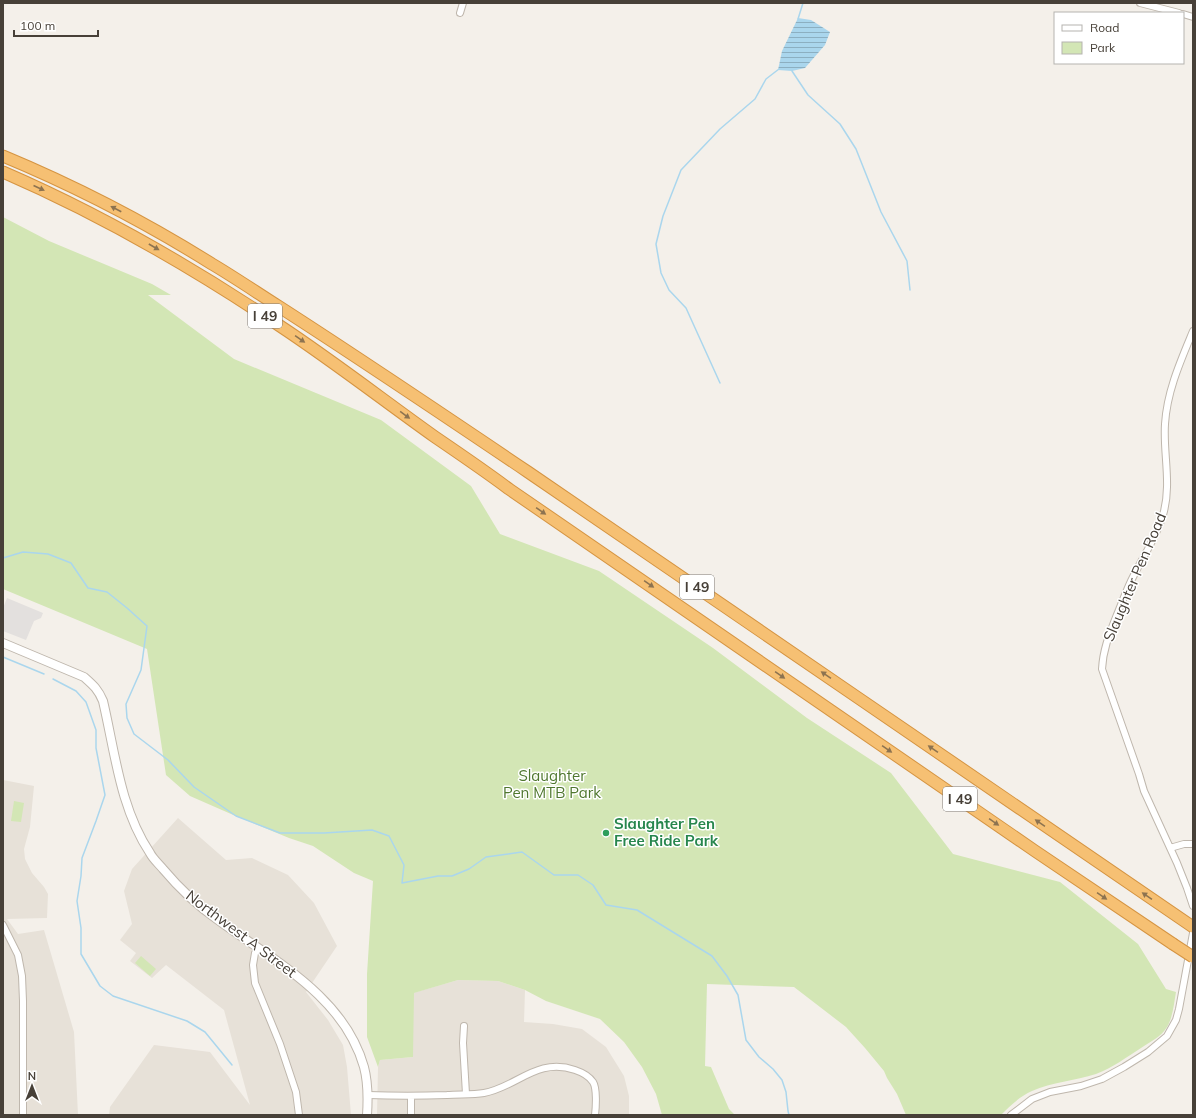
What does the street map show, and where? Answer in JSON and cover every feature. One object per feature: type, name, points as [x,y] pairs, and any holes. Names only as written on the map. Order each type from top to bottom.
[{"type":"highway","name":"I 49","points":[[3,156],[87,194],[141,222],[210,263],[334,342],[448,417],[1193,927]]},
{"type":"highway","name":"I 49","points":[[3,172],[60,198],[132,235],[209,280],[280,325],[516,493],[1035,851],[1193,957]]},
{"type":"street","points":[[460,13],[463,3]]},
{"type":"street","points":[[1140,3],[1175,12]]},
{"type":"street","name":"Slaughter Pen Road","points":[[1193,331],[1176,371],[1168,401],[1165,424],[1168,490],[1164,514],[1154,538],[1127,589],[1102,656],[1102,669],[1144,791],[1170,848],[1193,906]]},
{"type":"street","name":"Northwest A Street","points":[[3,643],[84,678],[99,691],[103,701],[128,809],[136,831],[150,854],[171,879],[194,902],[288,969],[329,1005],[350,1032],[364,1067],[368,1095],[367,1115]]},
{"type":"street","points":[[1170,848],[1184,844],[1193,844]]},
{"type":"street","points":[[3,925],[18,955],[22,976],[23,1115]]},
{"type":"street","points":[[1010,1115],[1032,1099],[1050,1092],[1081,1086],[1102,1079],[1148,1052],[1168,1036],[1176,1020],[1179,1009],[1193,933]]},
{"type":"street","points":[[258,948],[253,965],[255,983],[280,1044],[296,1092],[299,1115]]},
{"type":"street","points":[[464,1026],[463,1043],[466,1094]]},
{"type":"street","points":[[368,1095],[411,1096],[483,1093],[498,1089],[531,1072],[547,1067],[567,1067],[582,1072],[593,1082],[596,1101],[595,1115]]},
{"type":"street","points":[[411,1096],[411,1115]]},
{"type":"shaded area","points":[[7,598],[43,613],[41,618],[34,621],[26,640],[3,631],[3,608]]},
{"type":"shaded area","points":[[3,780],[34,786],[30,827],[24,849],[25,859],[32,873],[48,894],[47,918],[7,919],[18,934],[44,930],[74,1032],[78,1115],[3,1115]]},
{"type":"shaded area","points":[[178,818],[226,860],[252,858],[288,875],[314,903],[337,946],[306,992],[328,1020],[343,1045],[347,1067],[351,1115],[109,1115],[110,1107],[154,1045],[210,1052],[250,1105],[224,1010],[166,965],[152,978],[130,961],[136,953],[120,940],[132,924],[124,891],[132,869]]},
{"type":"shaded area","points":[[458,980],[498,981],[525,990],[524,1022],[553,1024],[582,1029],[606,1047],[624,1076],[629,1096],[629,1115],[377,1115],[378,1067],[380,1060],[413,1057],[413,993]]},
{"type":"green space","name":"Slaughter Pen MTB Park","points":[[3,217],[49,241],[152,284],[171,295],[148,295],[234,359],[381,420],[471,486],[500,534],[599,571],[713,648],[807,718],[891,773],[953,854],[1060,882],[1138,944],[1166,989],[1176,992],[1172,1014],[1167,1027],[1162,1034],[1155,1039],[1108,1069],[1096,1074],[1032,1091],[1019,1098],[1001,1115],[906,1115],[897,1094],[884,1071],[865,1048],[846,1027],[794,987],[707,984],[705,1066],[711,1067],[729,1109],[735,1115],[662,1115],[656,1094],[642,1067],[624,1042],[600,1019],[546,1001],[525,990],[498,981],[458,980],[414,993],[413,1057],[380,1060],[378,1067],[367,1037],[367,974],[373,881],[354,873],[313,846],[289,838],[190,796],[166,775],[147,649],[3,589]]},
{"type":"green space","points":[[14,801],[24,803],[21,822],[11,821]]},
{"type":"green space","points":[[141,956],[156,969],[150,976],[135,963]]},
{"type":"water","points":[[798,18],[811,20],[830,32],[825,45],[805,68],[792,71],[778,70],[782,51]]},
{"type":"waterway","points":[[798,19],[803,3]]},
{"type":"waterway","points":[[720,383],[686,308],[669,290],[661,273],[656,244],[663,216],[681,170],[720,129],[755,99],[766,79],[779,69]]},
{"type":"waterway","points":[[792,70],[808,95],[840,124],[856,149],[881,212],[907,261],[910,290]]},
{"type":"waterway","points":[[3,558],[23,552],[48,554],[71,563],[88,588],[107,592],[147,626],[141,670],[126,704],[127,718],[134,734],[168,760],[194,787],[236,816],[280,833],[324,833],[372,830],[389,836],[404,865],[402,883],[438,876],[452,876],[469,869],[486,857],[522,852],[554,875],[578,875],[593,885],[606,905],[637,910],[712,956],[727,976],[738,995],[746,1040],[759,1057],[773,1069],[782,1080],[786,1092],[789,1115]]},
{"type":"waterway","points":[[3,657],[44,674]]},
{"type":"waterway","points":[[53,679],[76,691],[86,702],[96,730],[96,748],[105,795],[82,858],[77,901],[81,928],[81,954],[100,986],[113,996],[187,1021],[205,1032],[232,1065]]},
{"type":"place","name":"Slaughter Pen Free Ride Park","points":[[606,833]]}]
